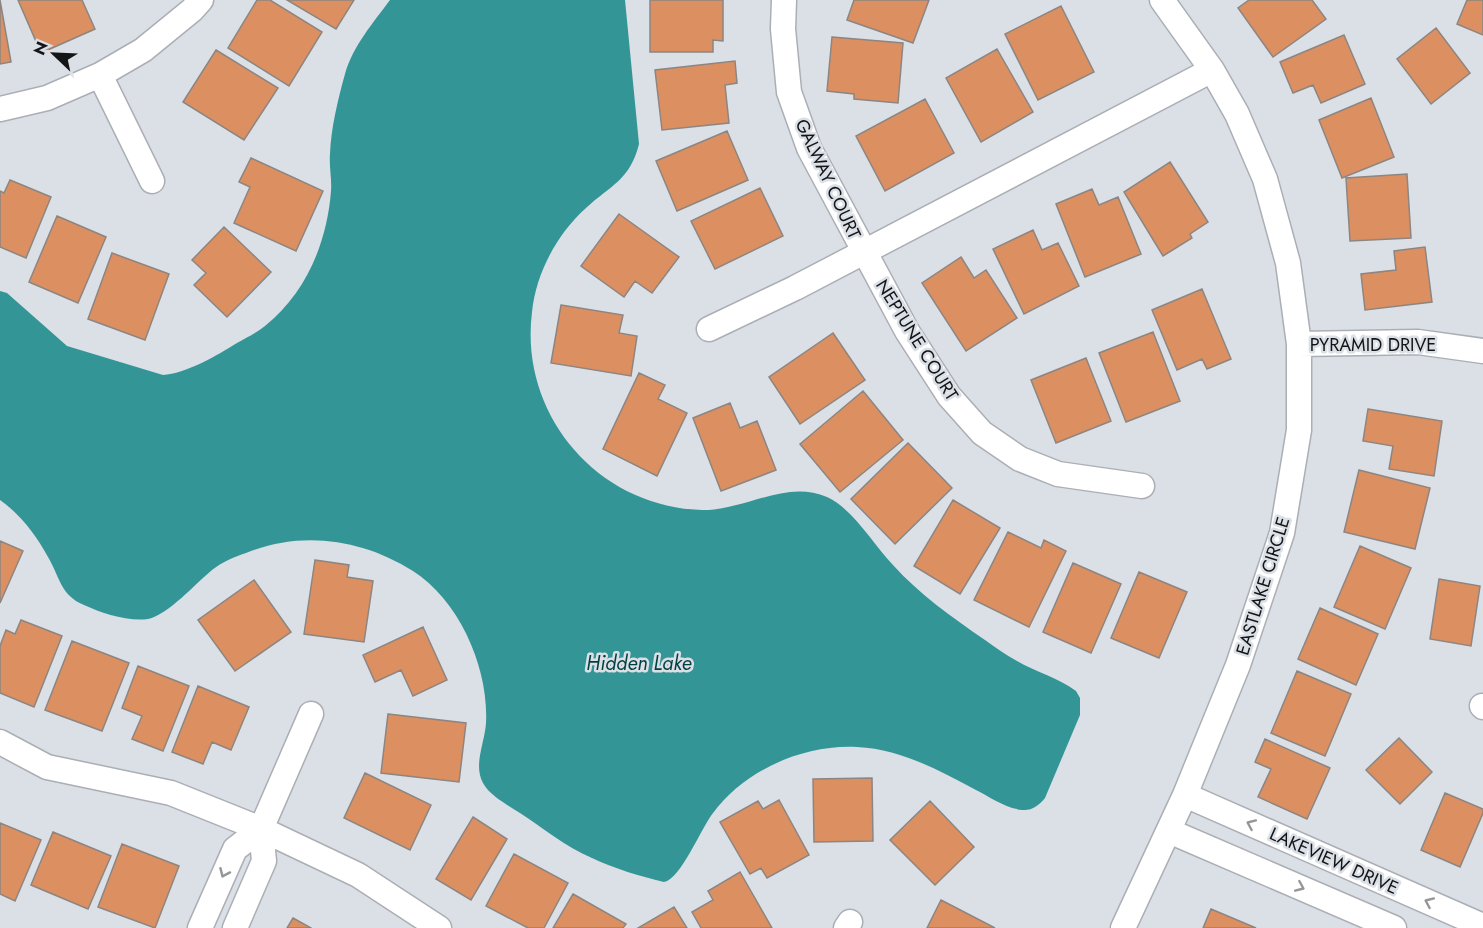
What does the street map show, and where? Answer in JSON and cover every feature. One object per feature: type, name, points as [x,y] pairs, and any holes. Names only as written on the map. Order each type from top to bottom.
[{"type":"street","points":[[0,109],[47,98],[100,75],[143,50],[201,0]]},
{"type":"street","name":"GALWAY COURT","points":[[784,0],[783,29],[789,92],[809,148],[863,251]]},
{"type":"street","name":"EASTLAKE CIRCLE","points":[[1123,928],[1185,795],[1238,665],[1282,533],[1299,430],[1299,344],[1288,263],[1265,179],[1237,114],[1212,70],[1162,0]]},
{"type":"street","points":[[709,329],[795,288],[1212,70]]},
{"type":"street","points":[[100,75],[152,181]]},
{"type":"street","name":"NEPTUNE COURT","points":[[863,251],[907,331],[949,396],[982,433],[1020,459],[1058,474],[1142,486]]},
{"type":"street","name":"PYRAMID DRIVE","points":[[1299,344],[1418,342],[1483,351]]},
{"type":"street","points":[[235,928],[264,861],[261,829],[311,714]]},
{"type":"street","points":[[0,742],[46,767],[171,793],[261,829],[358,875],[439,928]]},
{"type":"street","name":"LAKEVIEW DRIVE","points":[[1185,795],[1483,926]]},
{"type":"street","points":[[200,928],[235,849],[261,829]]},
{"type":"street","name":"LAKEVIEW DRIVE","points":[[1169,831],[1394,928]]},
{"type":"water","name":"Hidden Lake","points":[[390,0],[625,0],[639,144],[625,174],[576,218],[557,242],[543,269],[534,297],[531,350],[538,386],[553,419],[573,448],[599,473],[630,492],[664,505],[702,510],[734,506],[780,493],[811,492],[827,497],[845,510],[903,576],[937,605],[1009,656],[1076,691],[1080,698],[1080,715],[1045,798],[1038,805],[1026,810],[1010,807],[933,768],[889,752],[857,747],[817,750],[777,763],[742,784],[713,813],[684,863],[670,879],[664,882],[619,869],[582,854],[500,800],[486,788],[479,769],[486,723],[486,702],[477,659],[458,618],[445,600],[430,584],[394,560],[374,551],[331,541],[310,540],[267,546],[237,556],[220,565],[173,605],[156,616],[140,620],[98,611],[76,601],[65,591],[33,533],[21,518],[0,500],[0,291],[7,293],[67,346],[163,375],[201,363],[265,326],[292,298],[312,266],[319,248],[329,210],[332,134],[345,74],[358,44]]},
{"type":"building","points":[[0,0],[11,62],[0,64]]},
{"type":"building","points":[[18,0],[82,0],[95,29],[41,53]]},
{"type":"building","points":[[257,0],[270,0],[322,32],[289,86],[228,48]]},
{"type":"building","points":[[287,0],[354,0],[336,29]]},
{"type":"building","points":[[650,0],[723,0],[723,41],[713,40],[713,52],[650,52]]},
{"type":"building","points":[[854,0],[929,0],[913,43],[847,20]]},
{"type":"building","points":[[1249,0],[1312,0],[1326,19],[1273,57],[1238,8]]},
{"type":"building","points":[[1467,0],[1483,0],[1483,35],[1457,24]]},
{"type":"building","points":[[1061,6],[1094,72],[1038,100],[1005,34]]},
{"type":"building","points":[[1436,28],[1470,73],[1431,104],[1397,59]]},
{"type":"building","points":[[1344,35],[1365,84],[1321,103],[1313,85],[1293,93],[1280,62]]},
{"type":"building","points":[[832,37],[903,43],[898,103],[854,99],[854,94],[827,91]]},
{"type":"building","points":[[997,49],[1033,112],[981,142],[946,78]]},
{"type":"building","points":[[216,50],[278,88],[244,140],[183,102]]},
{"type":"building","points":[[735,61],[737,83],[725,85],[729,123],[662,130],[655,70]]},
{"type":"building","points":[[1371,98],[1394,157],[1342,178],[1319,120]]},
{"type":"building","points":[[925,99],[954,153],[885,191],[856,136]]},
{"type":"building","points":[[727,131],[748,180],[677,211],[656,161]]},
{"type":"building","points":[[251,158],[323,191],[296,251],[234,223],[250,187],[239,182]]},
{"type":"building","points":[[1170,162],[1208,222],[1190,234],[1192,238],[1163,256],[1124,192]]},
{"type":"building","points":[[1407,174],[1411,238],[1350,241],[1346,178]]},
{"type":"building","points":[[10,180],[51,197],[26,258],[0,247],[0,191],[4,193]]},
{"type":"building","points":[[760,188],[783,236],[715,269],[691,221]]},
{"type":"building","points":[[1092,189],[1099,205],[1118,197],[1141,254],[1085,277],[1056,204]]},
{"type":"building","points":[[619,214],[679,257],[652,293],[635,281],[624,297],[581,266]]},
{"type":"building","points":[[57,216],[106,237],[78,303],[29,282]]},
{"type":"building","points":[[224,227],[271,272],[227,317],[194,285],[206,273],[192,260]]},
{"type":"building","points":[[1033,230],[1042,250],[1058,243],[1079,286],[1024,314],[993,249]]},
{"type":"building","points":[[1425,247],[1432,302],[1365,310],[1361,274],[1396,270],[1394,251]]},
{"type":"building","points":[[112,253],[169,274],[145,340],[88,319]]},
{"type":"building","points":[[961,257],[974,278],[986,270],[1017,318],[966,351],[922,283]]},
{"type":"building","points":[[1202,289],[1231,359],[1207,369],[1202,359],[1177,370],[1152,310]]},
{"type":"building","points":[[561,305],[623,315],[619,333],[637,336],[631,376],[551,363]]},
{"type":"building","points":[[1153,332],[1180,401],[1126,422],[1099,353]]},
{"type":"building","points":[[833,333],[865,380],[800,424],[769,377]]},
{"type":"building","points":[[1086,358],[1111,421],[1056,443],[1031,380]]},
{"type":"building","points":[[639,373],[665,385],[658,399],[687,413],[657,476],[603,449]]},
{"type":"building","points":[[863,391],[903,440],[840,492],[800,444]]},
{"type":"building","points":[[730,403],[740,428],[757,421],[776,470],[721,491],[693,418]]},
{"type":"building","points":[[1368,409],[1442,421],[1434,476],[1389,469],[1393,446],[1363,441]]},
{"type":"building","points":[[908,443],[952,488],[895,544],[851,499]]},
{"type":"building","points":[[1359,470],[1430,488],[1415,549],[1344,532]]},
{"type":"building","points":[[953,500],[1000,528],[960,594],[914,566]]},
{"type":"building","points":[[1008,532],[1041,548],[1044,540],[1066,551],[1029,627],[974,600]]},
{"type":"building","points":[[0,541],[23,551],[0,603]]},
{"type":"building","points":[[1360,546],[1411,568],[1385,629],[1334,607]]},
{"type":"building","points":[[315,560],[349,565],[347,577],[373,581],[364,642],[304,634]]},
{"type":"building","points":[[1073,563],[1121,584],[1091,653],[1043,632]]},
{"type":"building","points":[[1139,572],[1187,592],[1159,658],[1111,638]]},
{"type":"building","points":[[1439,579],[1480,586],[1471,646],[1430,639]]},
{"type":"building","points":[[254,580],[291,632],[235,671],[198,620]]},
{"type":"building","points":[[1320,608],[1378,634],[1356,685],[1298,659]]},
{"type":"building","points":[[21,620],[62,636],[34,707],[0,693],[0,646],[6,630],[15,634]]},
{"type":"building","points":[[423,627],[447,680],[413,696],[401,670],[375,682],[363,655]]},
{"type":"building","points":[[72,641],[129,663],[102,731],[45,710]]},
{"type":"building","points":[[138,666],[189,686],[163,751],[132,739],[142,716],[122,708]]},
{"type":"building","points":[[1297,671],[1351,694],[1325,756],[1271,733]]},
{"type":"building","points":[[198,686],[249,707],[231,750],[212,742],[203,764],[172,752]]},
{"type":"building","points":[[388,714],[466,723],[459,782],[381,773]]},
{"type":"building","points":[[1399,738],[1432,772],[1400,804],[1366,770]]},
{"type":"building","points":[[1265,739],[1330,768],[1307,819],[1258,797],[1271,769],[1255,762]]},
{"type":"building","points":[[365,773],[431,805],[410,850],[344,818]]},
{"type":"building","points":[[872,778],[873,841],[814,842],[813,779]]},
{"type":"building","points":[[1445,793],[1483,809],[1460,867],[1421,850]]},
{"type":"building","points":[[779,800],[809,855],[767,878],[761,868],[750,874],[720,822],[758,801],[763,809]]},
{"type":"building","points":[[930,801],[974,847],[935,885],[890,840]]},
{"type":"building","points":[[473,817],[507,839],[471,900],[436,879]]},
{"type":"building","points":[[0,823],[41,840],[15,901],[0,894]]},
{"type":"building","points":[[53,832],[111,856],[88,909],[31,885]]},
{"type":"building","points":[[122,844],[179,866],[155,928],[98,907]]},
{"type":"building","points":[[514,854],[568,883],[544,928],[528,928],[486,906]]},
{"type":"building","points":[[740,872],[772,928],[701,928],[692,912],[713,900],[708,891]]},
{"type":"building","points":[[573,894],[626,924],[623,928],[553,928]]},
{"type":"building","points":[[941,900],[995,928],[927,928]]},
{"type":"building","points":[[674,907],[687,928],[638,928]]},
{"type":"building","points":[[1211,909],[1256,928],[1203,928]]},
{"type":"building","points":[[293,918],[311,928],[287,928]]}]
